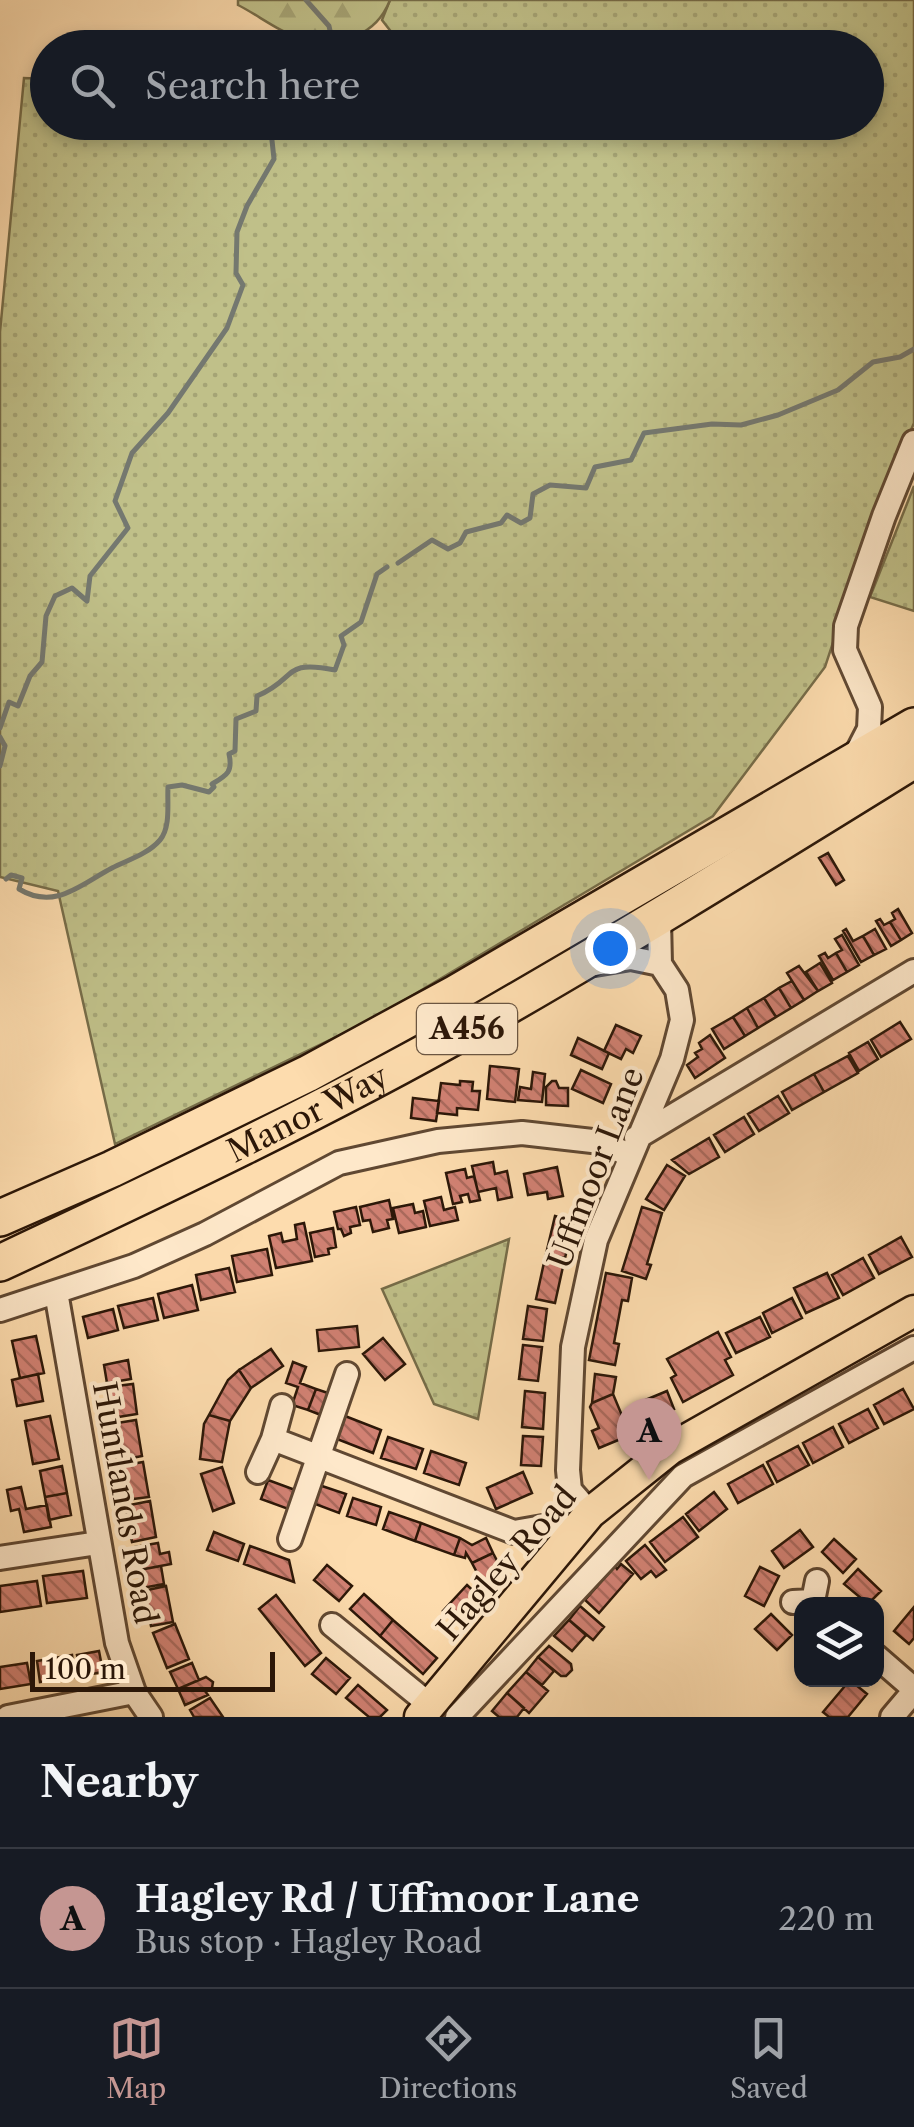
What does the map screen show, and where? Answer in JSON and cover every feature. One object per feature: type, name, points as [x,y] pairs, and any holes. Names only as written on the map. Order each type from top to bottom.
[{"type":"highway","name":"Manor Way","points":[[0,1218],[112,1169],[307,1074],[456,993],[914,726]]},
{"type":"highway","name":"Manor Way","points":[[0,1263],[322,1106],[479,1022],[659,919],[914,760]]},
{"type":"main road","name":"Hagley Road","points":[[436,1713],[464,1687],[580,1524],[670,1449],[914,1311]]},
{"type":"street","points":[[852,764],[869,729],[870,707],[844,650],[846,626],[914,442]]},
{"type":"street","points":[[870,707],[914,716]]},
{"type":"street","name":"Uffmoor Lane","points":[[580,1524],[568,1470],[573,1347],[596,1240],[672,1059],[682,1020],[677,990],[660,964],[659,919]]},
{"type":"street","points":[[568,969],[630,958],[660,964]]},
{"type":"street","points":[[0,1310],[134,1266],[205,1234],[339,1162],[438,1141],[522,1133],[633,1146],[914,970]]},
{"type":"street","name":"Huntlands Road","points":[[56,1292],[117,1643],[134,1692],[152,1717]]},
{"type":"street","name":"Hagley Road","points":[[464,1687],[683,1476],[914,1348]]},
{"type":"street","points":[[290,1539],[347,1374]]},
{"type":"street","points":[[258,1472],[282,1406]]},
{"type":"street","points":[[273,1439],[514,1532],[580,1524]]},
{"type":"street","points":[[0,1558],[98,1543]]},
{"type":"street","points":[[332,1625],[436,1713]]},
{"type":"street","points":[[884,1663],[914,1690],[892,1717]]},
{"type":"street","points":[[8,1717],[35,1716],[134,1692]]},
{"type":"green space","points":[[238,0],[390,0],[366,30],[282,30],[238,5]]},
{"type":"green space","points":[[390,0],[914,0],[914,423],[877,509],[825,667],[713,816],[373,1019],[115,1144],[58,891],[0,877],[0,332],[24,78],[30,78],[30,140],[884,140],[884,30],[390,30],[382,20]]},
{"type":"green space","points":[[914,486],[914,611],[870,597]]},
{"type":"green space","points":[[509,1239],[478,1419],[434,1404],[382,1289]]},
{"type":"building","points":[[828,853],[844,880],[836,885],[819,858]]},
{"type":"building","points":[[898,909],[912,933],[901,940],[890,922],[895,919],[892,913]]},
{"type":"building","points":[[880,919],[884,925],[890,922],[901,940],[891,946],[876,921]]},
{"type":"building","points":[[846,929],[853,941],[863,936],[874,955],[861,962],[843,931]]},
{"type":"building","points":[[875,929],[886,949],[874,955],[863,936]]},
{"type":"building","points":[[842,935],[859,965],[847,972],[836,953],[842,950],[835,939]]},
{"type":"building","points":[[825,953],[828,958],[836,953],[847,972],[833,980],[819,956]]},
{"type":"building","points":[[820,963],[832,983],[818,991],[806,972]]},
{"type":"building","points":[[799,966],[818,991],[804,1000],[787,973]]},
{"type":"building","points":[[792,981],[804,1000],[791,1008],[779,988]]},
{"type":"building","points":[[779,988],[791,1008],[776,1017],[764,998]]},
{"type":"building","points":[[764,998],[776,1017],[758,1028],[747,1008]]},
{"type":"building","points":[[747,1008],[758,1028],[745,1036],[733,1017]]},
{"type":"building","points":[[733,1017],[745,1036],[724,1049],[712,1029]]},
{"type":"building","points":[[900,1022],[911,1039],[881,1057],[871,1040]]},
{"type":"building","points":[[616,1025],[641,1036],[633,1053],[626,1049],[621,1059],[604,1051]]},
{"type":"building","points":[[710,1035],[725,1058],[695,1078],[687,1065],[698,1057],[695,1053],[702,1049],[699,1043]]},
{"type":"building","points":[[578,1038],[609,1053],[602,1069],[571,1055]]},
{"type":"building","points":[[868,1042],[878,1059],[859,1071],[849,1053]]},
{"type":"building","points":[[848,1056],[858,1073],[824,1092],[814,1074]]},
{"type":"building","points":[[490,1066],[519,1069],[515,1102],[487,1099]]},
{"type":"building","points":[[581,1070],[611,1084],[603,1103],[572,1089]]},
{"type":"building","points":[[533,1072],[545,1074],[542,1102],[518,1100],[520,1087],[531,1089]]},
{"type":"building","points":[[814,1074],[824,1092],[792,1110],[782,1092]]},
{"type":"building","points":[[460,1081],[473,1082],[472,1091],[480,1091],[478,1110],[457,1108],[457,1115],[437,1113],[441,1083],[460,1085]]},
{"type":"building","points":[[552,1081],[559,1088],[568,1088],[568,1106],[546,1105],[546,1087]]},
{"type":"building","points":[[778,1096],[789,1113],[759,1131],[748,1114]]},
{"type":"building","points":[[413,1098],[439,1101],[436,1121],[411,1118]]},
{"type":"building","points":[[744,1117],[754,1134],[725,1152],[714,1135]]},
{"type":"building","points":[[709,1138],[719,1157],[689,1174],[672,1160]]},
{"type":"building","points":[[493,1162],[495,1174],[507,1171],[512,1197],[498,1200],[496,1188],[478,1192],[472,1166]]},
{"type":"building","points":[[667,1165],[685,1176],[664,1210],[646,1199]]},
{"type":"building","points":[[557,1167],[563,1196],[548,1199],[547,1192],[528,1195],[524,1174]]},
{"type":"building","points":[[465,1169],[467,1178],[474,1176],[480,1200],[470,1202],[468,1194],[460,1196],[462,1202],[453,1204],[446,1173]]},
{"type":"building","points":[[441,1197],[444,1210],[455,1207],[458,1220],[430,1226],[424,1201]]},
{"type":"building","points":[[389,1200],[393,1219],[387,1220],[389,1228],[373,1232],[370,1220],[363,1221],[360,1207]]},
{"type":"building","points":[[413,1204],[415,1213],[423,1211],[426,1227],[399,1233],[393,1208]]},
{"type":"building","points":[[356,1207],[360,1225],[350,1227],[351,1233],[344,1236],[334,1212]]},
{"type":"building","points":[[642,1207],[662,1213],[646,1279],[622,1271]]},
{"type":"building","points":[[555,1216],[574,1221],[565,1258],[546,1254]]},
{"type":"building","points":[[304,1223],[312,1261],[276,1268],[269,1236],[281,1233],[283,1242],[297,1239],[295,1225]]},
{"type":"building","points":[[333,1228],[336,1247],[328,1249],[329,1254],[315,1257],[310,1233]]},
{"type":"building","points":[[901,1237],[912,1257],[879,1274],[869,1255]]},
{"type":"building","points":[[267,1249],[272,1275],[237,1282],[232,1256]]},
{"type":"building","points":[[545,1258],[564,1262],[555,1303],[536,1299]]},
{"type":"building","points":[[863,1258],[874,1278],[843,1295],[832,1275]]},
{"type":"building","points":[[229,1268],[235,1292],[201,1300],[196,1275]]},
{"type":"building","points":[[606,1273],[632,1278],[628,1301],[622,1300],[614,1343],[619,1344],[615,1365],[589,1360]]},
{"type":"building","points":[[827,1273],[839,1298],[806,1313],[794,1288]]},
{"type":"building","points":[[192,1285],[198,1310],[164,1318],[158,1294]]},
{"type":"building","points":[[153,1298],[158,1320],[124,1328],[118,1306]]},
{"type":"building","points":[[792,1298],[802,1318],[772,1333],[763,1313]]},
{"type":"building","points":[[528,1306],[547,1309],[543,1341],[523,1339]]},
{"type":"building","points":[[113,1309],[118,1330],[88,1338],[83,1317]]},
{"type":"building","points":[[760,1317],[770,1337],[736,1353],[726,1333]]},
{"type":"building","points":[[357,1326],[359,1347],[319,1351],[317,1330]]},
{"type":"building","points":[[718,1332],[731,1357],[725,1360],[733,1375],[683,1402],[667,1359]]},
{"type":"building","points":[[36,1336],[44,1373],[20,1378],[12,1341]]},
{"type":"building","points":[[383,1338],[405,1364],[385,1380],[363,1354]]},
{"type":"building","points":[[523,1345],[542,1347],[538,1381],[519,1379]]},
{"type":"building","points":[[271,1349],[283,1366],[251,1388],[239,1370]]},
{"type":"building","points":[[128,1360],[131,1379],[107,1383],[104,1365]]},
{"type":"building","points":[[293,1362],[306,1367],[300,1383],[316,1389],[308,1410],[292,1405],[298,1387],[286,1383]]},
{"type":"building","points":[[239,1370],[251,1388],[230,1421],[209,1415],[228,1380]]},
{"type":"building","points":[[38,1374],[43,1401],[17,1406],[12,1380]]},
{"type":"building","points":[[595,1374],[616,1377],[613,1394],[592,1403]]},
{"type":"building","points":[[133,1384],[137,1414],[112,1418],[108,1387]]},
{"type":"building","points":[[316,1389],[334,1395],[326,1417],[308,1410]]},
{"type":"building","points":[[903,1389],[914,1409],[884,1424],[874,1405]]},
{"type":"building","points":[[525,1391],[545,1393],[543,1429],[522,1427]]},
{"type":"building","points":[[667,1391],[674,1409],[650,1419],[643,1401]]},
{"type":"building","points":[[613,1394],[623,1418],[633,1414],[640,1431],[599,1448],[592,1431],[599,1428],[590,1407]]},
{"type":"building","points":[[645,1406],[652,1423],[639,1428],[630,1407]]},
{"type":"building","points":[[868,1409],[878,1428],[849,1443],[839,1424]]},
{"type":"building","points":[[209,1415],[230,1421],[222,1462],[200,1459],[204,1424]]},
{"type":"building","points":[[50,1416],[59,1459],[33,1464],[25,1421]]},
{"type":"building","points":[[345,1416],[381,1430],[373,1453],[337,1439]]},
{"type":"building","points":[[136,1420],[142,1456],[117,1461],[111,1424]]},
{"type":"building","points":[[833,1427],[843,1447],[813,1463],[803,1443]]},
{"type":"building","points":[[523,1436],[543,1437],[541,1466],[521,1465]]},
{"type":"building","points":[[388,1437],[423,1449],[416,1469],[381,1458]]},
{"type":"building","points":[[798,1446],[809,1465],[777,1482],[767,1462]]},
{"type":"building","points":[[431,1451],[466,1463],[459,1485],[424,1473]]},
{"type":"building","points":[[143,1462],[149,1497],[125,1500],[120,1466]]},
{"type":"building","points":[[763,1465],[773,1484],[738,1503],[728,1484]]},
{"type":"building","points":[[62,1466],[67,1493],[45,1497],[40,1471]]},
{"type":"building","points":[[222,1467],[234,1503],[213,1511],[201,1474]]},
{"type":"building","points":[[523,1472],[532,1493],[496,1509],[487,1488]]},
{"type":"building","points":[[268,1480],[298,1491],[291,1510],[261,1499]]},
{"type":"building","points":[[316,1484],[346,1494],[339,1513],[310,1502]]},
{"type":"building","points":[[21,1487],[26,1509],[47,1505],[51,1527],[24,1532],[19,1509],[11,1511],[7,1490]]},
{"type":"building","points":[[714,1492],[727,1509],[699,1531],[686,1514]]},
{"type":"building","points":[[67,1493],[71,1515],[49,1520],[45,1497]]},
{"type":"building","points":[[353,1498],[381,1507],[376,1525],[347,1516]]},
{"type":"building","points":[[150,1501],[156,1537],[132,1542],[125,1506]]},
{"type":"building","points":[[389,1512],[421,1523],[415,1541],[383,1529]]},
{"type":"building","points":[[683,1517],[698,1537],[665,1562],[650,1542]]},
{"type":"building","points":[[421,1523],[460,1538],[454,1555],[415,1541]]},
{"type":"building","points":[[800,1530],[813,1547],[784,1568],[772,1551]]},
{"type":"building","points":[[214,1532],[244,1544],[238,1561],[207,1550]]},
{"type":"building","points":[[460,1538],[472,1545],[486,1538],[493,1553],[472,1563],[466,1553],[465,1558],[454,1555]]},
{"type":"building","points":[[834,1539],[856,1559],[843,1573],[822,1552]]},
{"type":"building","points":[[158,1543],[160,1554],[169,1552],[171,1564],[139,1570],[135,1547]]},
{"type":"building","points":[[645,1545],[666,1570],[656,1577],[651,1571],[641,1579],[626,1561]]},
{"type":"building","points":[[250,1546],[289,1560],[294,1582],[244,1564]]},
{"type":"building","points":[[493,1553],[503,1572],[482,1582],[472,1563]]},
{"type":"building","points":[[621,1564],[633,1574],[599,1613],[585,1600]]},
{"type":"building","points":[[327,1565],[352,1586],[339,1601],[314,1580]]},
{"type":"building","points":[[161,1566],[164,1584],[142,1588],[139,1570]]},
{"type":"building","points":[[760,1567],[779,1576],[764,1606],[745,1596]]},
{"type":"building","points":[[858,1569],[881,1591],[875,1597],[860,1597],[844,1584]]},
{"type":"building","points":[[83,1571],[87,1598],[47,1603],[43,1576]]},
{"type":"building","points":[[37,1581],[41,1606],[0,1612],[0,1586]]},
{"type":"building","points":[[467,1585],[482,1599],[459,1625],[443,1611]]},
{"type":"building","points":[[166,1586],[173,1622],[151,1626],[143,1591]]},
{"type":"building","points":[[364,1594],[393,1620],[380,1636],[350,1609]]},
{"type":"building","points":[[276,1595],[321,1653],[305,1666],[259,1609]]},
{"type":"building","points":[[580,1606],[604,1627],[593,1640],[569,1620]]},
{"type":"building","points":[[914,1607],[914,1638],[909,1644],[894,1631]]},
{"type":"building","points":[[771,1614],[792,1635],[777,1650],[755,1629]]},
{"type":"building","points":[[393,1620],[437,1658],[423,1674],[380,1636]]},
{"type":"building","points":[[569,1620],[586,1635],[572,1651],[554,1636]]},
{"type":"building","points":[[175,1624],[189,1659],[167,1668],[153,1633]]},
{"type":"building","points":[[549,1646],[571,1664],[572,1670],[566,1676],[538,1657]]},
{"type":"building","points":[[99,1651],[103,1672],[81,1676],[77,1655]]},
{"type":"building","points":[[72,1655],[75,1677],[40,1682],[37,1661]]},
{"type":"building","points":[[538,1657],[554,1671],[542,1685],[526,1672]]},
{"type":"building","points":[[326,1658],[350,1678],[336,1694],[312,1674]]},
{"type":"building","points":[[27,1663],[31,1684],[0,1689],[0,1667]]},
{"type":"building","points":[[192,1663],[199,1680],[178,1689],[170,1672]]},
{"type":"building","points":[[526,1672],[548,1691],[529,1713],[507,1693]]},
{"type":"building","points":[[206,1677],[213,1682],[212,1688],[205,1691],[208,1695],[185,1705],[178,1689]]},
{"type":"building","points":[[358,1685],[387,1710],[380,1717],[369,1717],[346,1698]]},
{"type":"building","points":[[844,1687],[858,1687],[867,1694],[848,1717],[829,1717],[823,1712]]},
{"type":"building","points":[[507,1693],[524,1708],[517,1717],[499,1717],[492,1711]]},
{"type":"building","points":[[210,1698],[223,1717],[194,1717],[190,1710]]},
{"type":"waterway","points":[[306,0],[330,30]]},
{"type":"waterway","points":[[0,728],[9,702],[18,706],[30,676],[42,662],[46,616],[55,596],[72,588],[87,601],[90,576],[128,528],[115,501],[132,453],[168,413],[227,328],[243,285],[236,273],[237,232],[274,159],[272,140]]},
{"type":"waterway","points":[[398,563],[432,540],[448,549],[460,543],[466,532],[501,523],[507,515],[521,523],[530,518],[533,494],[550,485],[586,488],[595,467],[631,460],[644,433],[712,424],[741,425],[778,415],[838,390],[873,362],[900,357],[914,349]]},
{"type":"waterway","points":[[6,879],[11,875],[22,878],[19,889],[32,895],[56,896],[155,845],[166,828],[168,787],[182,785],[209,792],[229,769],[229,754],[235,751],[236,719],[256,711],[257,696],[297,669],[335,670],[344,645],[341,636],[361,622],[377,574],[387,567]]},
{"type":"waterway","points":[[0,737],[5,746],[0,766]]},
{"type":"place","name":"Hagley Rd / Uffmoor Lane","points":[[649,1480]]}]
